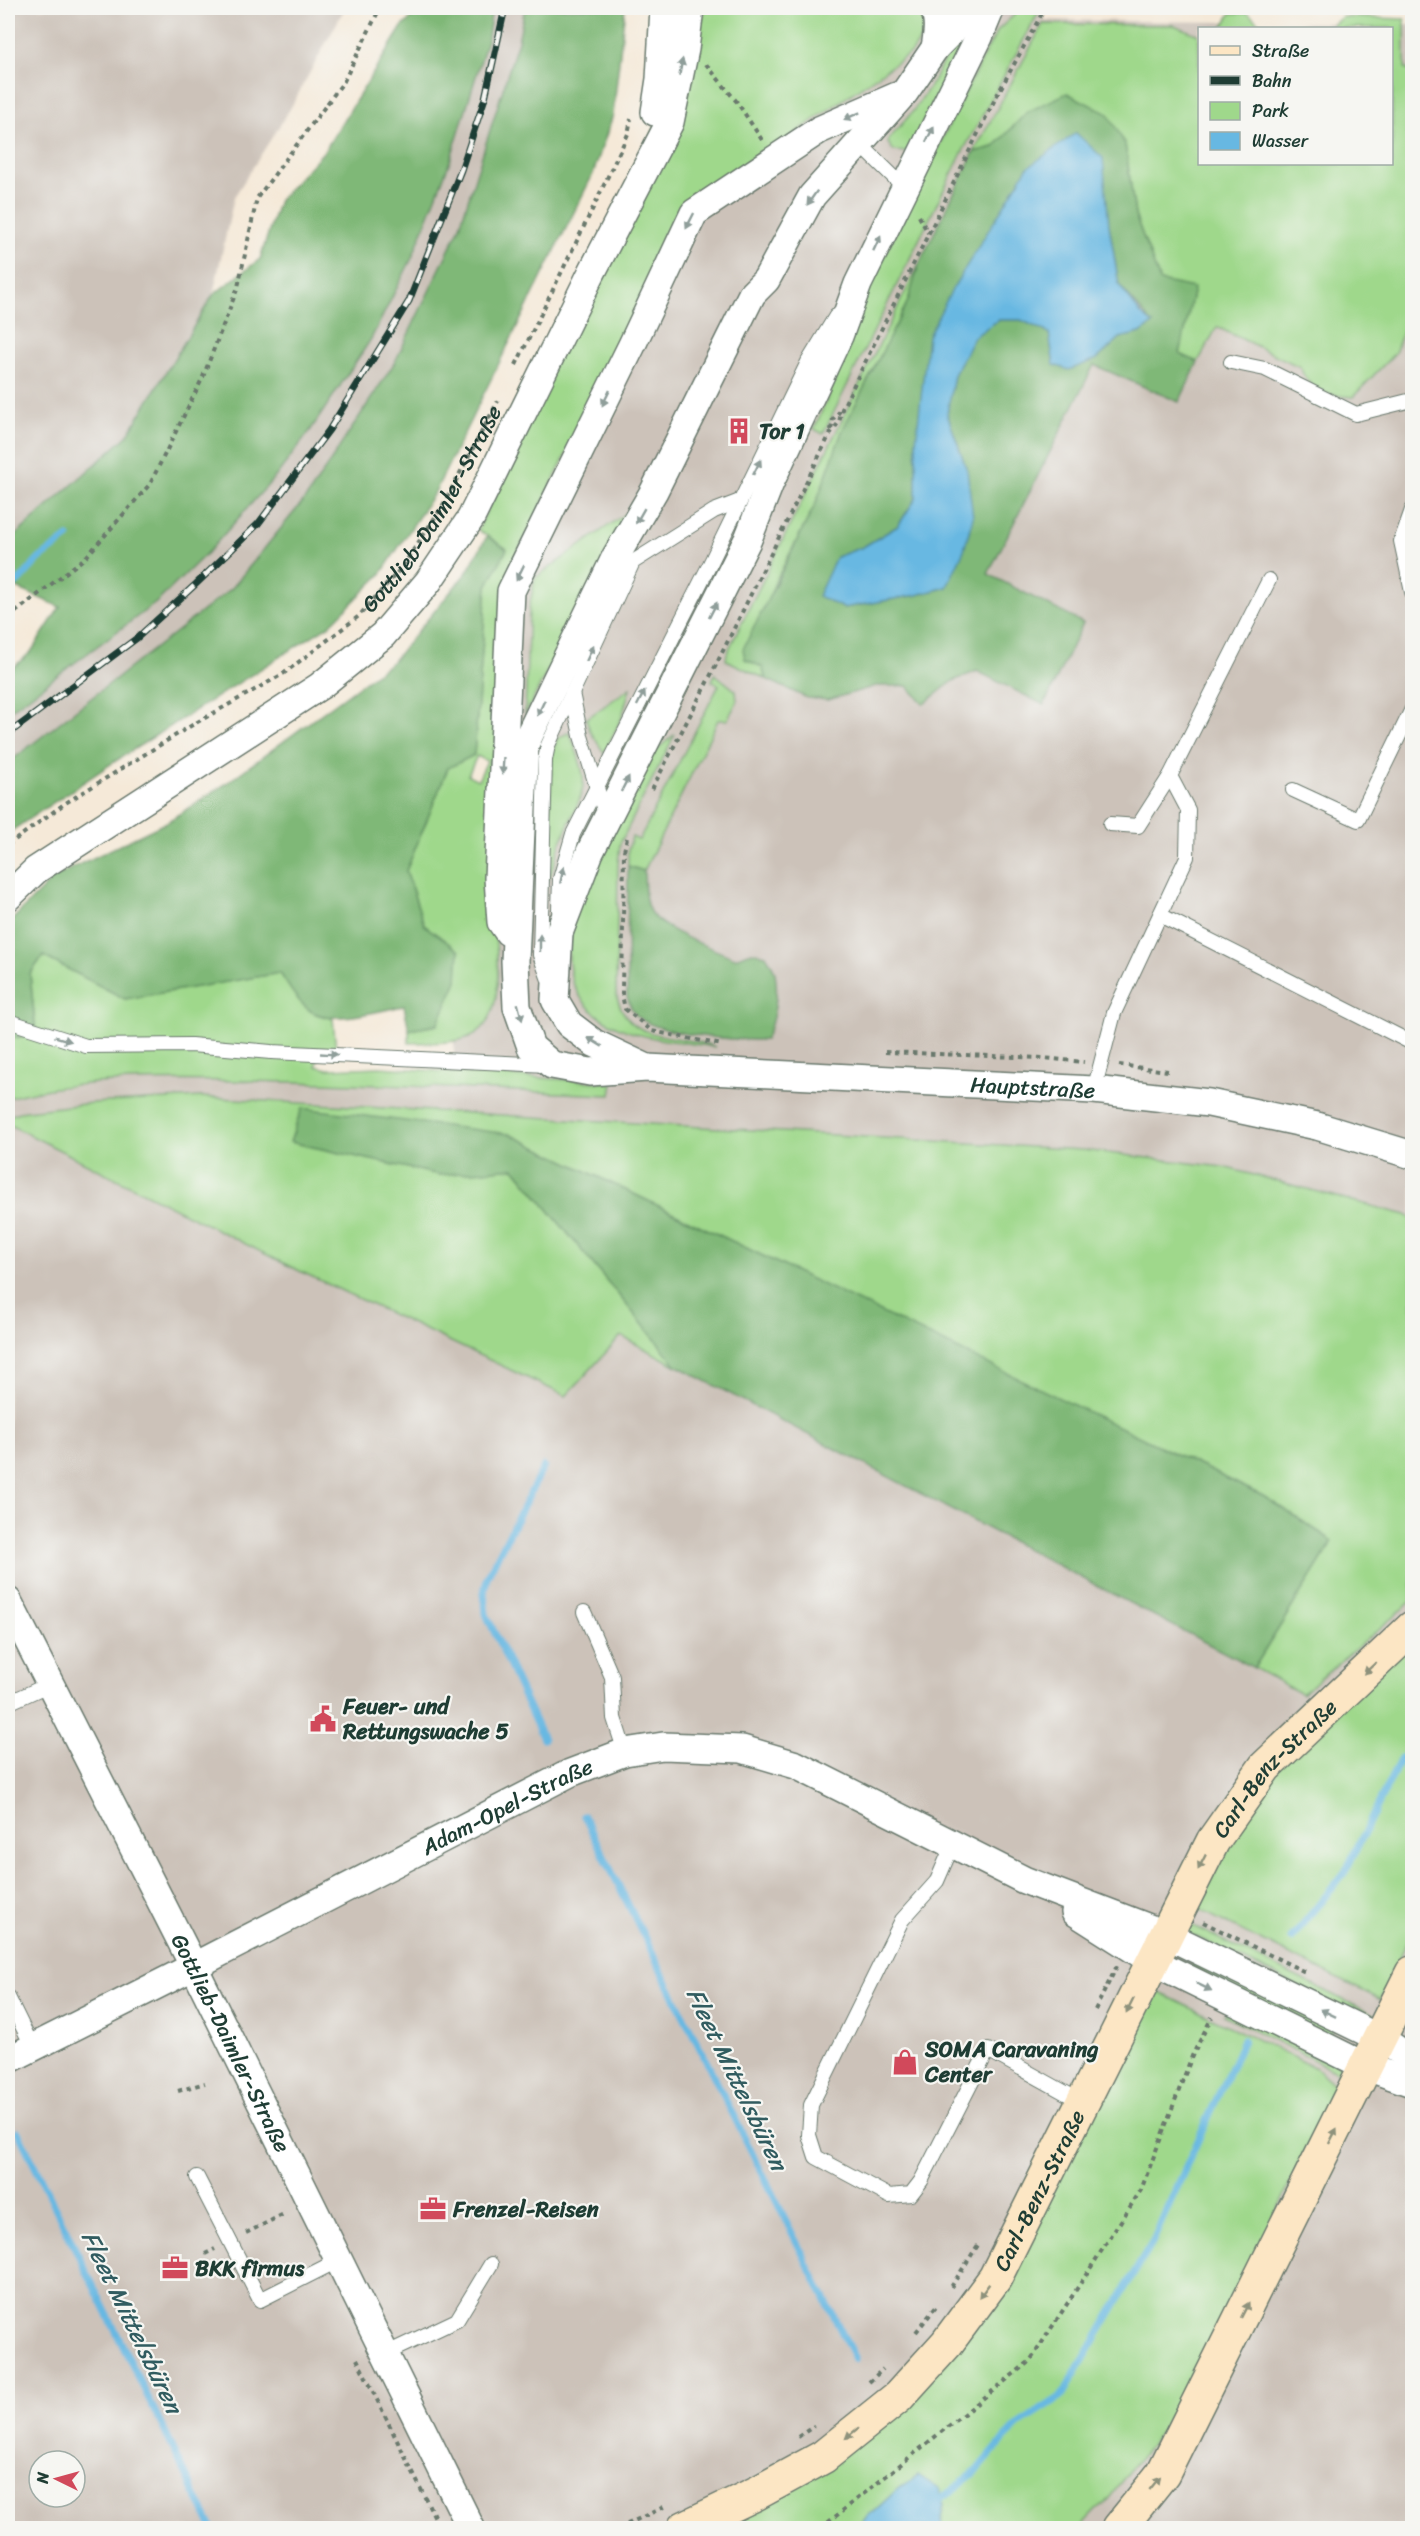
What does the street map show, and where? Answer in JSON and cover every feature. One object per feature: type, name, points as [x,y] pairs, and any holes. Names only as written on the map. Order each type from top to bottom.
[{"type":"street","name":"Gottlieb-Daimler-Straße","points":[[638,180],[653,129],[660,79],[664,8]]},
{"type":"street","name":"Gottlieb-Daimler-Straße","points":[[8,897],[36,870],[320,686],[383,635],[428,582],[471,518],[638,180],[670,122],[685,49],[690,8]]},
{"type":"street","points":[[933,8],[936,13],[937,31],[935,48]]},
{"type":"street","points":[[552,1065],[531,1047],[517,1007],[515,943],[525,744],[616,556],[654,490],[752,294],[766,280],[812,196],[906,92],[935,48],[955,28],[964,8]]},
{"type":"street","points":[[647,1068],[594,1043],[569,1024],[555,1000],[559,933],[590,852],[748,540],[781,489],[827,396],[836,364],[839,336],[858,284],[991,8]]},
{"type":"street","points":[[979,37],[994,27],[1010,8]]},
{"type":"street","points":[[515,943],[501,922],[498,878],[511,591],[627,356],[694,213],[819,130],[906,92]]},
{"type":"street","points":[[506,712],[525,744]]},
{"type":"street","name":"Hauptstraße","points":[[552,1065],[590,1072],[647,1068],[1094,1090],[1209,1103],[1317,1126],[1413,1155]]},
{"type":"street","name":"Gottlieb-Daimler-Straße","points":[[8,1601],[193,1965],[471,2529]]},
{"type":"street","name":"Carl-Benz-Straße","points":[[684,2529],[758,2493],[823,2457],[898,2397],[947,2343],[994,2277],[1213,1841],[1265,1767],[1413,1628]]},
{"type":"street","name":"Adam-Opel-Straße","points":[[8,2060],[570,1773],[625,1752],[663,1746],[742,1749],[796,1765],[1158,1948]]},
{"type":"street","points":[[1158,1948],[1222,1996],[1374,2053],[1413,2059]]},
{"type":"street","points":[[1158,1948],[1374,2053],[1413,2083]]},
{"type":"street","points":[[1119,2529],[1163,2473],[1413,1973]]},
{"type":"street","name":"Gottlieb-Daimler-Straße","points":[[450,2487],[486,2529]]},
{"type":"lane","points":[[860,143],[904,187]]},
{"type":"lane","points":[[559,933],[560,879],[573,834],[808,362],[858,284]]},
{"type":"lane","points":[[1231,362],[1265,369],[1356,414],[1413,400]]},
{"type":"lane","points":[[555,1000],[540,955],[545,760],[548,745],[633,562],[714,512],[740,501]]},
{"type":"lane","points":[[1413,510],[1401,541],[1413,592]]},
{"type":"lane","points":[[1110,824],[1138,826],[1170,776],[1269,580]]},
{"type":"lane","points":[[572,693],[581,736],[607,819]]},
{"type":"lane","points":[[1293,790],[1358,820],[1411,717]]},
{"type":"lane","points":[[1094,1090],[1114,1013],[1187,857],[1188,810],[1170,776]]},
{"type":"lane","points":[[1160,915],[1413,1043]]},
{"type":"lane","points":[[8,1021],[87,1046],[191,1045],[271,1052],[552,1065]]},
{"type":"lane","points":[[584,1612],[612,1677],[614,1718],[625,1752]]},
{"type":"lane","points":[[8,1703],[50,1684]]},
{"type":"lane","points":[[953,1844],[937,1881],[902,1920],[811,2105],[809,2135],[816,2157],[889,2196],[911,2194],[921,2181],[988,2050],[1082,2102]]},
{"type":"lane","points":[[8,1997],[33,2048]]},
{"type":"lane","points":[[197,2177],[260,2301],[339,2260]]},
{"type":"lane","points":[[385,2355],[457,2320],[491,2264]]},
{"type":"path","points":[[8,618],[86,557],[150,484],[203,377],[238,287],[257,198],[344,81],[380,8]]},
{"type":"path","points":[[648,798],[838,422],[842,409],[996,97],[1045,8]]},
{"type":"path","points":[[685,49],[695,50],[737,102],[776,159]]},
{"type":"path","points":[[514,368],[623,143],[632,111]]},
{"type":"path","name":"Gottlieb-Daimler-Straße","points":[[8,845],[64,804],[194,724],[283,674],[359,616],[402,567],[442,507],[500,398]]},
{"type":"path","points":[[632,829],[624,851],[622,995],[626,1009],[652,1032],[727,1046]]},
{"type":"path","points":[[876,1052],[1043,1058],[1174,1072]]},
{"type":"path","points":[[821,2529],[1030,2361],[1141,2190],[1192,2056],[1222,1996]]},
{"type":"path","points":[[178,2091],[205,2083]]},
{"type":"path","points":[[286,2213],[291,2223]]},
{"type":"path","points":[[357,2358],[440,2529]]},
{"type":"shaded area","points":[[8,8],[345,8],[290,109],[234,197],[213,295],[127,436],[8,542]]},
{"type":"shaded area","points":[[492,8],[525,8],[518,41],[459,229],[395,362],[309,494],[232,588],[8,763],[8,712],[157,602],[210,550],[276,476],[310,431],[371,339],[412,258],[450,161],[488,37]]},
{"type":"shaded area","points":[[920,8],[1037,8],[1046,20],[1412,24],[1412,1219],[1223,1167],[1083,1150],[201,1097],[91,1103],[8,1116],[8,1098],[27,1093],[120,1080],[288,1082],[453,1089],[454,1041],[475,1035],[493,917],[505,584],[689,207]]},
{"type":"shaded area","points":[[8,1124],[289,1266],[621,1336],[1302,1694],[1412,1601],[1412,2528],[8,2528]]},
{"type":"green space","points":[[422,8],[492,8],[488,37],[450,161],[412,258],[371,339],[310,431],[276,476],[210,550],[157,602],[8,712],[8,672],[31,652],[60,607],[8,584],[8,542],[127,436],[213,295],[260,259],[279,200],[325,150],[402,27]]},
{"type":"green space","points":[[525,8],[625,8],[613,115],[593,174],[435,492],[381,574],[330,625],[114,762],[8,833],[8,763],[232,588],[309,494],[395,362],[459,229],[518,41]]},
{"type":"green space","points":[[706,8],[920,8],[924,19],[921,36],[913,51],[689,207],[516,556],[493,917],[498,981],[491,1013],[484,1026],[466,1038],[442,1042],[409,1043],[409,1030],[437,1025],[459,951],[424,925],[406,871],[448,768],[474,755],[487,586],[507,549],[478,530]],"holes":[[[477,756],[487,761],[478,780],[468,775]]]},
{"type":"green space","points":[[970,8],[981,8],[910,148],[906,152],[894,151],[888,143],[889,139],[914,110],[932,83]]},
{"type":"green space","points":[[1022,8],[1039,8],[1040,10],[962,153],[823,434],[814,429],[834,383],[849,326],[987,49],[999,29]]},
{"type":"green space","points":[[1231,13],[1248,13],[1264,27],[1223,27]]},
{"type":"green space","points":[[1342,17],[1405,19],[1405,68],[1412,72],[1412,307],[1395,353],[1353,397],[1320,391],[1309,382],[1300,367],[1217,327],[1198,362],[1180,354],[1193,288],[1160,282],[1135,215],[1125,144],[1027,112],[994,147],[974,152],[1043,24],[1174,25],[1198,35],[1198,165],[1393,165],[1393,27],[1330,27]]},
{"type":"green space","points":[[1067,93],[1108,114],[1125,144],[1135,215],[1160,281],[1194,288],[1180,354],[1198,362],[1179,402],[1094,365],[988,574],[1083,623],[1044,705],[977,671],[953,681],[924,704],[907,686],[876,686],[828,700],[807,698],[766,679],[762,667],[745,659],[743,649],[816,503],[843,429],[908,301],[919,264],[974,152],[994,147],[1027,112]],"holes":[[[1076,133],[1109,225],[1119,285],[1153,324],[1140,333],[1120,338],[1097,359],[1054,365],[1049,333],[1021,320],[998,320],[974,337],[954,375],[947,414],[967,470],[947,587],[917,595],[844,608],[836,557],[863,547],[898,526],[916,498],[916,441]]]},
{"type":"green space","points":[[919,264],[908,301],[843,429],[816,503],[775,582],[745,659],[762,667],[766,679],[726,660],[727,653]]},
{"type":"green space","points":[[629,511],[525,715],[529,608],[535,578]]},
{"type":"green space","points":[[487,536],[507,549],[487,586],[474,755],[448,768],[406,871],[424,925],[459,951],[457,981],[437,1025],[409,1030],[404,1006],[344,1017],[321,1016],[302,1004],[280,973],[125,999],[43,956],[30,974],[36,1034],[8,1039],[8,924],[54,877],[169,821],[224,785],[393,661],[467,572]]},
{"type":"green space","points":[[715,674],[736,691],[737,702],[727,720],[718,720],[644,871],[628,866],[628,850],[632,837],[639,840],[719,685],[712,681]]},
{"type":"green space","points":[[630,688],[622,717],[604,753],[590,731],[586,719]]},
{"type":"green space","points":[[569,732],[581,766],[583,788],[547,882],[552,754],[557,739]]},
{"type":"green space","points":[[675,734],[620,844],[616,993],[620,1007],[627,1017],[644,1030],[715,1047],[655,1038],[616,1026],[599,1016],[585,1003],[574,985],[569,966],[569,946],[576,908],[650,755]]},
{"type":"green space","points":[[628,866],[644,871],[645,895],[650,912],[670,929],[735,958],[752,952],[766,955],[774,971],[776,998],[765,1040],[716,1038],[677,1032],[645,1021],[635,1014],[627,997]]},
{"type":"green space","points":[[43,956],[125,999],[280,973],[301,1002],[314,1012],[333,1019],[336,1050],[320,1054],[316,1066],[328,1069],[380,1067],[613,1083],[611,1095],[334,1083],[154,1080],[66,1086],[8,1098],[8,1039],[36,1034],[30,974]]},
{"type":"green space","points":[[201,1097],[1083,1150],[1223,1167],[1406,1215],[1412,1219],[1412,1601],[1302,1694],[1254,1668],[1333,1541],[1263,1496],[509,1134],[290,1142],[440,1175],[514,1168],[677,1366],[621,1336],[566,1396],[289,1266],[8,1124],[8,1116],[19,1112],[92,1103]]},
{"type":"green space","points":[[302,1108],[509,1134],[1263,1496],[1333,1541],[1254,1668],[677,1366],[514,1168],[440,1175],[290,1142]]},
{"type":"green space","points":[[1412,1640],[1412,1930],[1381,2000],[1190,1905],[1266,1777]]},
{"type":"green space","points":[[1181,1920],[1376,2016],[1370,2021],[1182,1930]]},
{"type":"green space","points":[[1194,1961],[1327,2027],[1332,2031],[1329,2037],[1191,1967]]},
{"type":"green space","points":[[1148,1990],[1160,1993],[1316,2068],[1337,2087],[1211,2346],[1162,2430],[1106,2501],[1080,2528],[944,2528],[941,2522],[945,2505],[900,2487],[856,2528],[708,2528],[915,2393]]},
{"type":"green space","points":[[1231,2010],[1346,2068],[1346,2076],[1224,2015]]},
{"type":"water","points":[[1076,133],[1103,158],[1109,225],[1119,285],[1141,314],[1153,324],[1140,333],[1120,338],[1097,359],[1069,370],[1054,365],[1049,333],[1021,320],[998,320],[974,337],[954,375],[947,414],[967,470],[973,517],[964,550],[947,587],[917,595],[843,608],[818,596],[836,557],[863,547],[898,526],[916,498],[916,441],[928,336],[953,288],[1027,168]]},
{"type":"water","points":[[918,2475],[939,2489],[945,2505],[941,2522],[944,2528],[856,2528],[900,2487]]},
{"type":"waterway","points":[[8,589],[19,581],[39,559],[68,537]]},
{"type":"waterway","name":"Fleet Mittelsbüren","points":[[543,1739],[486,1614],[484,1593],[487,1577],[544,1466]]},
{"type":"waterway","name":"Fleet Mittelsbüren","points":[[1291,1939],[1345,1872],[1401,1758]]},
{"type":"waterway","name":"Fleet Mittelsbüren","points":[[584,1816],[855,2359]]},
{"type":"waterway","name":"Fleet Mittelsbüren","points":[[937,2502],[978,2470],[1019,2424],[1062,2396],[1152,2243],[1243,2040]]},
{"type":"waterway","name":"Fleet Mittelsbüren","points":[[18,2132],[212,2528]]},
{"type":"railway","points":[[8,734],[137,638],[196,584],[258,524],[329,430],[409,301],[461,170],[485,98],[505,8]]},
{"type":"place","name":"Tor 1","points":[[739,431]]},
{"type":"place","name":"Feuer- und Rettungswache 5","points":[[323,1719]]},
{"type":"place","name":"SOMA Caravaning Center","points":[[905,2062]]},
{"type":"place","name":"Frenzel-Reisen","points":[[433,2209]]},
{"type":"place","name":"BKK firmus","points":[[175,2268]]}]
